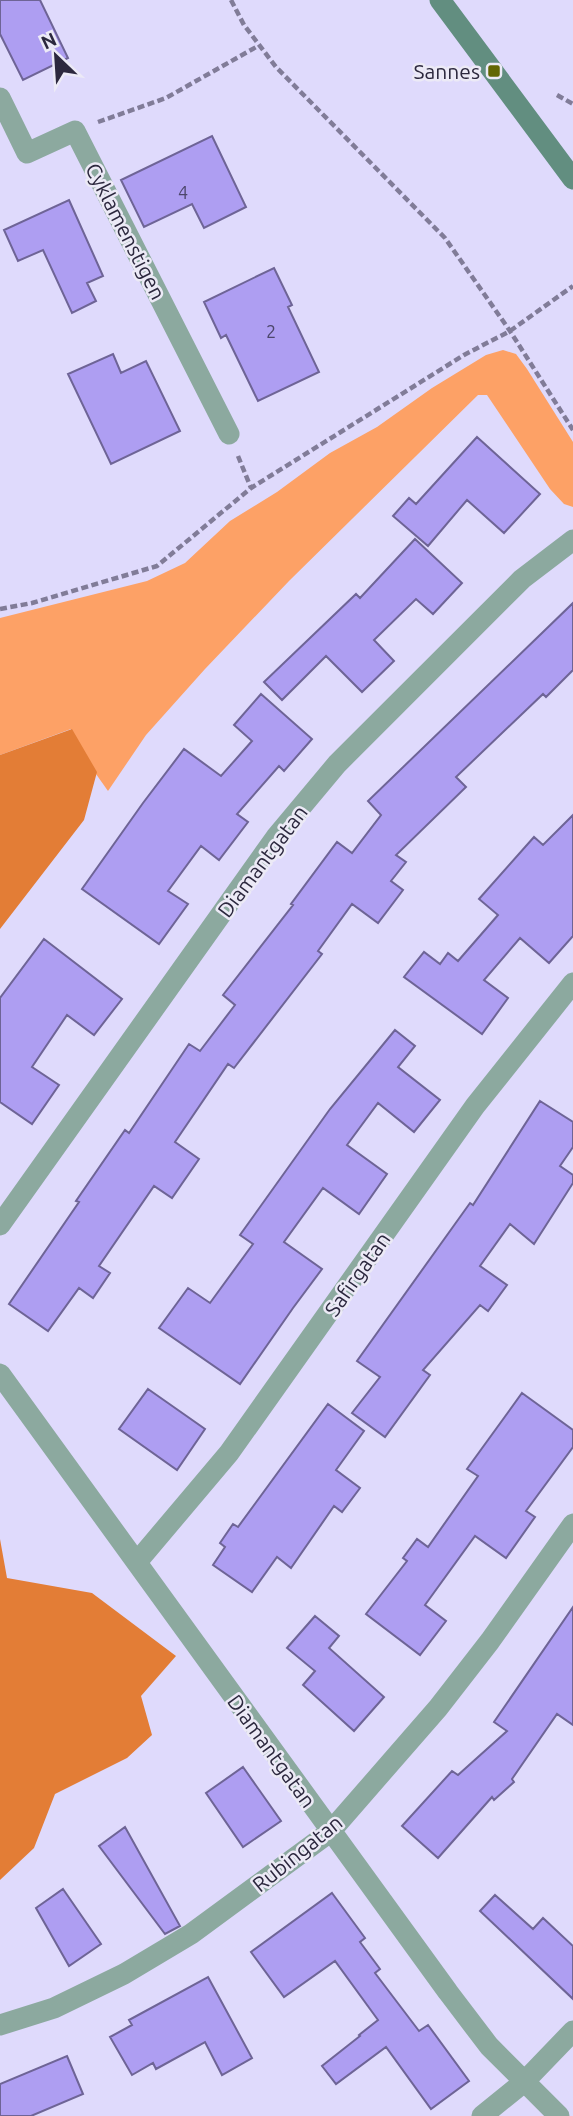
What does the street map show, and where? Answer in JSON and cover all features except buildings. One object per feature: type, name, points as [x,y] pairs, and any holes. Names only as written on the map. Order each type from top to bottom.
[{"type":"main road","points":[[440,0],[573,179]]},
{"type":"street","points":[[0,98],[27,153],[75,131]]},
{"type":"street","name":"Cyklamenstigen","points":[[75,131],[229,435]]},
{"type":"street","name":"Diamantgatan","points":[[0,1225],[276,837],[337,764],[512,589],[573,540]]},
{"type":"street","name":"Safirgatan","points":[[137,1562],[229,1453],[475,1106],[573,983]]},
{"type":"street","name":"Diamantgatan","points":[[0,1374],[448,1993],[489,2046],[558,2116]]},
{"type":"street","name":"Rubingatan","points":[[0,2025],[54,2008],[124,1974],[191,1934],[330,1832],[446,1699],[573,1524]]},
{"type":"street","points":[[482,2116],[524,2082],[573,2031]]},
{"type":"path","points":[[230,0],[258,46],[276,67],[445,238],[510,331],[573,430]]},
{"type":"path","points":[[75,131],[166,98],[258,46]]},
{"type":"path","points":[[557,95],[573,104]]},
{"type":"path","points":[[0,609],[32,603],[158,566],[251,488],[464,355],[510,331],[573,286]]},
{"type":"path","points":[[229,435],[251,488]]},
{"type":"shaded area","points":[[503,350],[516,354],[573,442],[573,507],[564,504],[550,489],[487,395],[478,395],[289,581],[205,669],[146,735],[108,791],[71,729],[0,755],[0,618],[147,581],[185,563],[230,521],[277,492],[330,453],[377,427],[432,388],[486,355]]},
{"type":"shaded area","points":[[72,729],[97,772],[84,820],[0,929],[0,755]]},
{"type":"shaded area","points":[[0,1539],[7,1578],[92,1593],[176,1656],[141,1696],[152,1735],[127,1758],[55,1794],[34,1848],[0,1880]]},
{"type":"place","name":"Sannes","points":[[494,71]]}]
